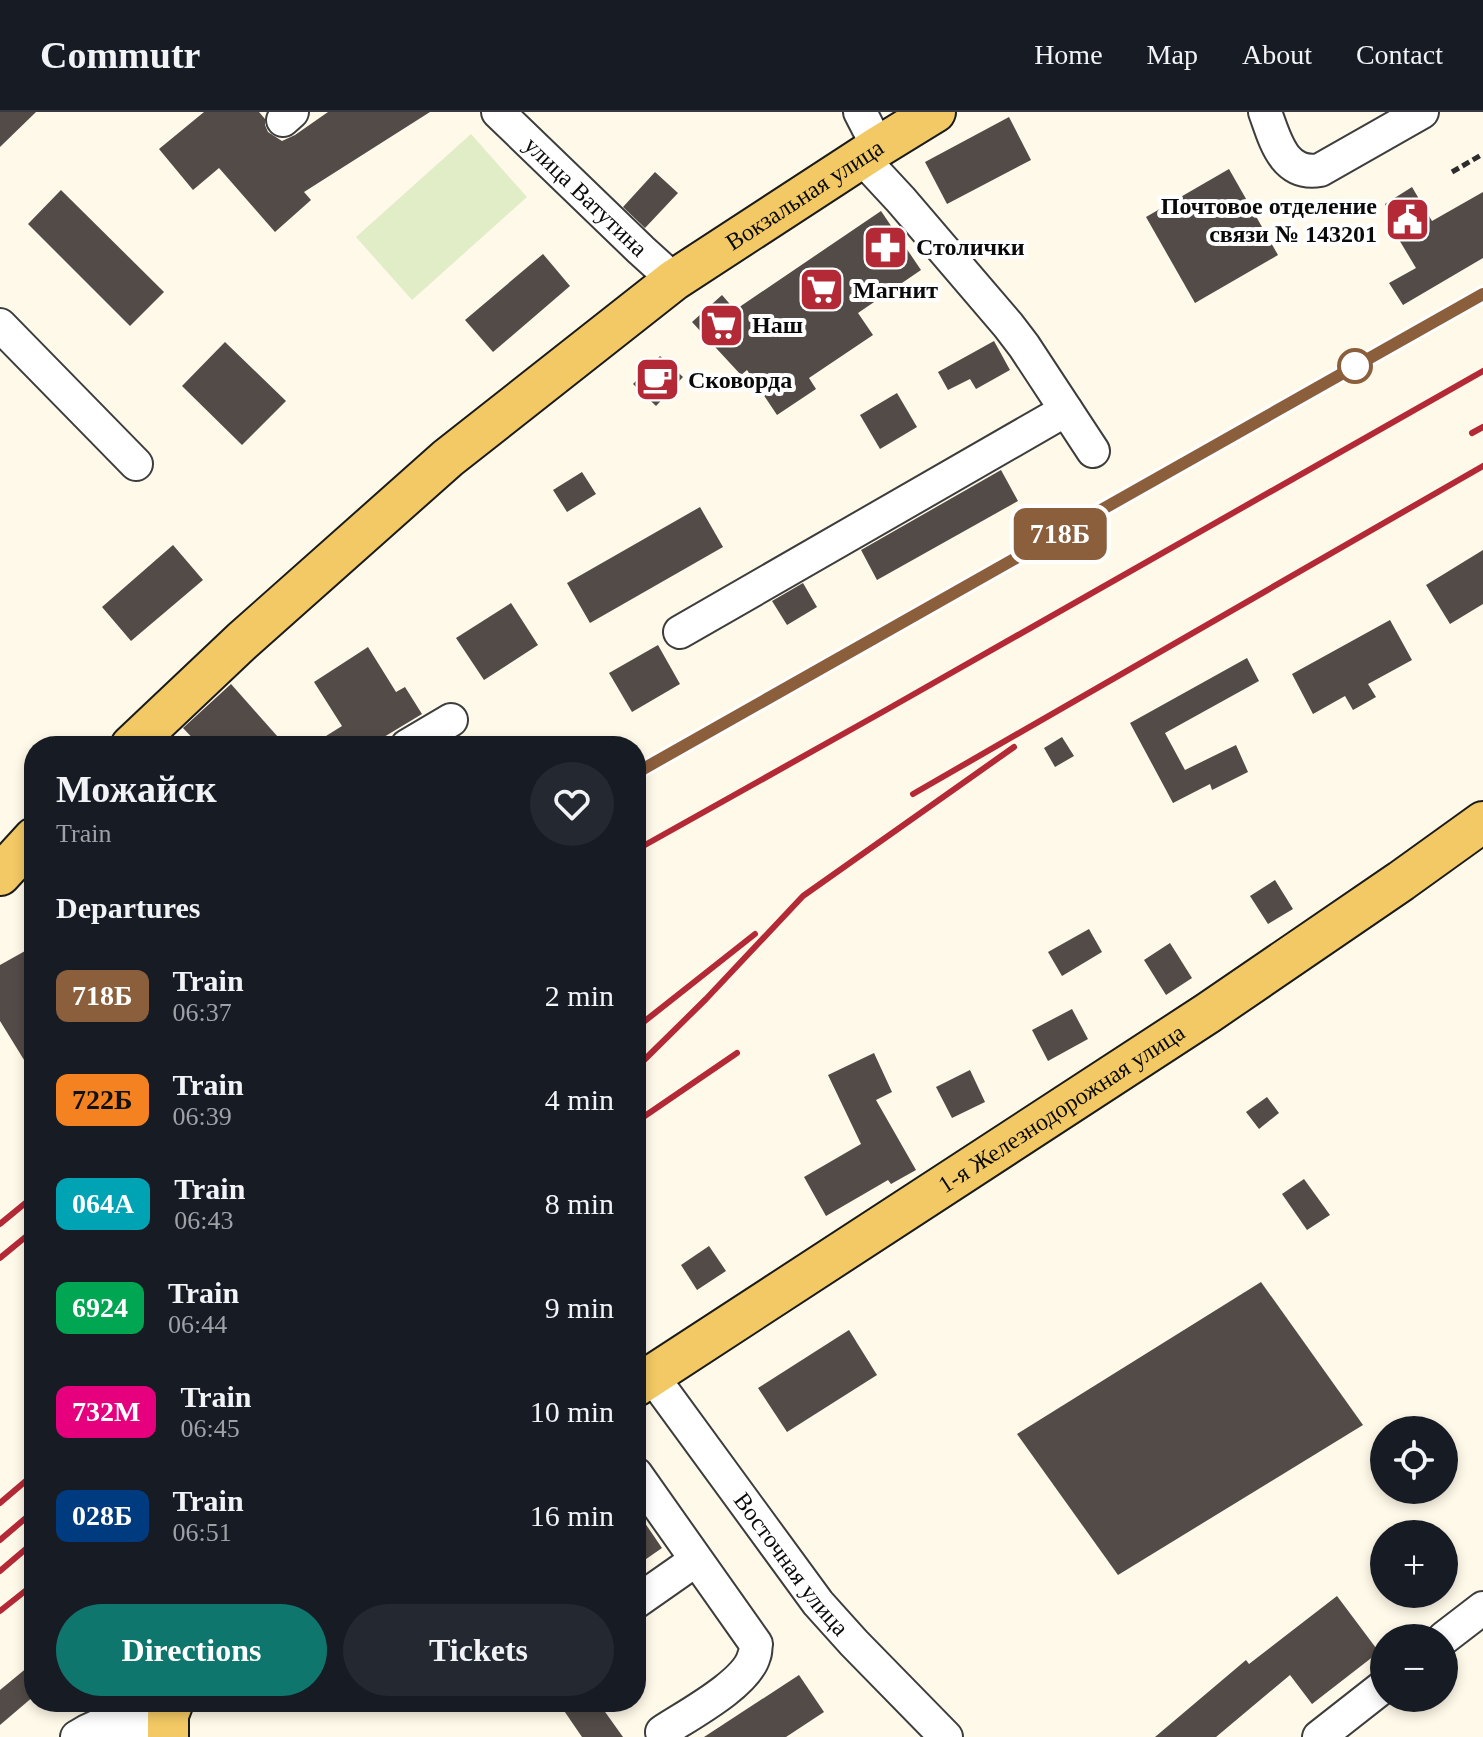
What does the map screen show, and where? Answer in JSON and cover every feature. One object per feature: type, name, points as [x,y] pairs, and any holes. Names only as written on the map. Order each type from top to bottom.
[{"type":"main road","name":"Вокзальная улица","points":[[142,736],[242,641],[448,458],[674,280],[935,112]]},
{"type":"main road","name":"1-я Железнодорожная улица","points":[[646,1380],[1208,1013],[1483,822]]},
{"type":"main road","points":[[0,875],[24,849]]},
{"type":"street","name":"улица Ватутина","points":[[498,112],[674,280]]},
{"type":"street","points":[[860,112],[870,152],[901,200],[1008,325],[1093,451]]},
{"type":"street","points":[[1265,112],[1287,161],[1303,170],[1312,171],[1320,170],[1422,112]]},
{"type":"street","points":[[0,325],[136,464]]},
{"type":"street","points":[[680,632],[1066,410]]},
{"type":"street","points":[[424,736],[451,720]]},
{"type":"street","name":"Восточная улица","points":[[646,1384],[818,1603],[946,1737]]},
{"type":"street","points":[[646,1488],[756,1644],[747,1671],[736,1682],[662,1732]]},
{"type":"street","points":[[646,1595],[696,1560]]},
{"type":"street","points":[[1458,1627],[1483,1608]]},
{"type":"street","points":[[1319,1737],[1370,1697]]},
{"type":"street","points":[[77,1737],[118,1720],[169,1721]]},
{"type":"path","points":[[1452,172],[1483,154]]},
{"type":"green space","points":[[471,134],[527,197],[412,300],[356,237]]},
{"type":"building","points":[[0,112],[36,112],[0,147]]},
{"type":"building","points":[[204,112],[259,112],[265,119],[268,132],[282,141],[328,112],[430,112],[304,192],[311,200],[275,232],[219,168],[193,190],[159,149]]},
{"type":"building","points":[[1009,117],[1031,160],[947,204],[925,162]]},
{"type":"building","points":[[1229,169],[1278,255],[1195,303],[1146,217]]},
{"type":"building","points":[[655,172],[678,193],[645,228],[623,207]]},
{"type":"building","points":[[1412,187],[1432,221],[1483,192],[1483,258],[1403,305],[1389,283],[1416,268],[1386,218],[1391,215],[1385,204]]},
{"type":"building","points":[[61,190],[164,292],[130,326],[28,224]]},
{"type":"building","points":[[881,211],[921,270],[858,313],[873,335],[809,378],[816,389],[777,415],[747,370],[741,375],[692,322],[722,295],[735,310]]},
{"type":"building","points":[[543,254],[570,286],[493,352],[465,320]]},
{"type":"building","points":[[994,341],[1010,370],[976,389],[970,379],[948,390],[938,372]]},
{"type":"building","points":[[225,342],[286,401],[242,445],[182,386]]},
{"type":"building","points":[[660,356],[683,377],[656,406],[633,384]]},
{"type":"building","points":[[897,393],[917,427],[880,449],[860,415]]},
{"type":"building","points":[[1001,470],[1018,501],[877,580],[861,550]]},
{"type":"building","points":[[582,472],[596,494],[567,512],[553,490]]},
{"type":"building","points":[[700,507],[723,547],[590,623],[567,583]]},
{"type":"building","points":[[173,545],[203,580],[131,641],[102,607]]},
{"type":"building","points":[[1483,550],[1483,604],[1450,624],[1426,585]]},
{"type":"building","points":[[803,583],[817,607],[787,625],[772,601]]},
{"type":"building","points":[[511,603],[538,645],[484,680],[456,638]]},
{"type":"building","points":[[1390,620],[1412,660],[1368,684],[1376,697],[1353,710],[1345,696],[1313,714],[1292,674]]},
{"type":"building","points":[[658,645],[680,684],[632,712],[609,673]]},
{"type":"building","points":[[368,647],[396,692],[405,687],[422,714],[386,736],[326,736],[342,726],[314,682]]},
{"type":"building","points":[[1247,658],[1259,681],[1165,733],[1185,770],[1236,745],[1248,772],[1212,790],[1210,784],[1173,803],[1130,723]]},
{"type":"building","points":[[231,684],[277,736],[191,736],[183,728]]},
{"type":"building","points":[[1062,737],[1074,756],[1055,767],[1044,748]]},
{"type":"building","points":[[1275,880],[1293,909],[1268,924],[1250,896]]},
{"type":"building","points":[[1089,929],[1102,952],[1062,976],[1048,952]]},
{"type":"building","points":[[1170,943],[1192,978],[1166,995],[1144,960]]},
{"type":"building","points":[[24,952],[24,1060],[0,1021],[0,965]]},
{"type":"building","points":[[1072,1009],[1088,1039],[1048,1061],[1032,1030]]},
{"type":"building","points":[[874,1053],[892,1092],[876,1100],[916,1170],[891,1184],[888,1180],[826,1216],[804,1177],[861,1144],[828,1075]]},
{"type":"building","points":[[970,1070],[985,1102],[952,1118],[936,1087]]},
{"type":"building","points":[[1267,1097],[1279,1113],[1259,1129],[1246,1112]]},
{"type":"building","points":[[1304,1179],[1330,1215],[1307,1230],[1282,1194]]},
{"type":"building","points":[[709,1246],[726,1271],[697,1290],[681,1265]]},
{"type":"building","points":[[1261,1282],[1363,1425],[1118,1575],[1017,1434]]},
{"type":"building","points":[[849,1330],[877,1375],[787,1432],[758,1388]]},
{"type":"building","points":[[646,1525],[662,1548],[646,1559]]},
{"type":"building","points":[[1337,1596],[1370,1640],[1370,1659],[1312,1704],[1290,1675],[1216,1737],[1155,1737],[1246,1660],[1249,1664]]},
{"type":"building","points":[[24,1670],[24,1705],[0,1725],[0,1690]]},
{"type":"building","points":[[799,1675],[824,1712],[786,1737],[704,1737]]},
{"type":"building","points":[[565,1712],[605,1712],[623,1737],[582,1737]]},
{"type":"railway","points":[[646,767],[1483,293]]},
{"type":"railway","points":[[646,844],[1483,371]]},
{"type":"railway","points":[[1472,433],[1483,427]]},
{"type":"railway","points":[[913,794],[1483,466]]},
{"type":"railway","points":[[646,1058],[803,896],[1014,747]]},
{"type":"railway","points":[[646,1020],[755,934]]},
{"type":"railway","points":[[646,1115],[737,1053]]},
{"type":"railway","points":[[0,1224],[24,1204]]},
{"type":"railway","points":[[0,1258],[24,1238]]},
{"type":"railway","points":[[0,1503],[24,1483]]},
{"type":"railway","points":[[0,1540],[24,1520]]},
{"type":"railway","points":[[0,1571],[24,1551]]},
{"type":"railway","points":[[0,1611],[24,1592]]},
{"type":"train","name":"718Б","points":[[646,767],[1483,294]]},
{"type":"place","name":"Почтовое отделение связи № 143201","points":[[1408,220]]},
{"type":"place","name":"Столички","points":[[885,247]]},
{"type":"place","name":"Магнит","points":[[822,290]]},
{"type":"place","name":"Наш","points":[[721,325]]},
{"type":"place","name":"Сковорда","points":[[657,380]]}]
